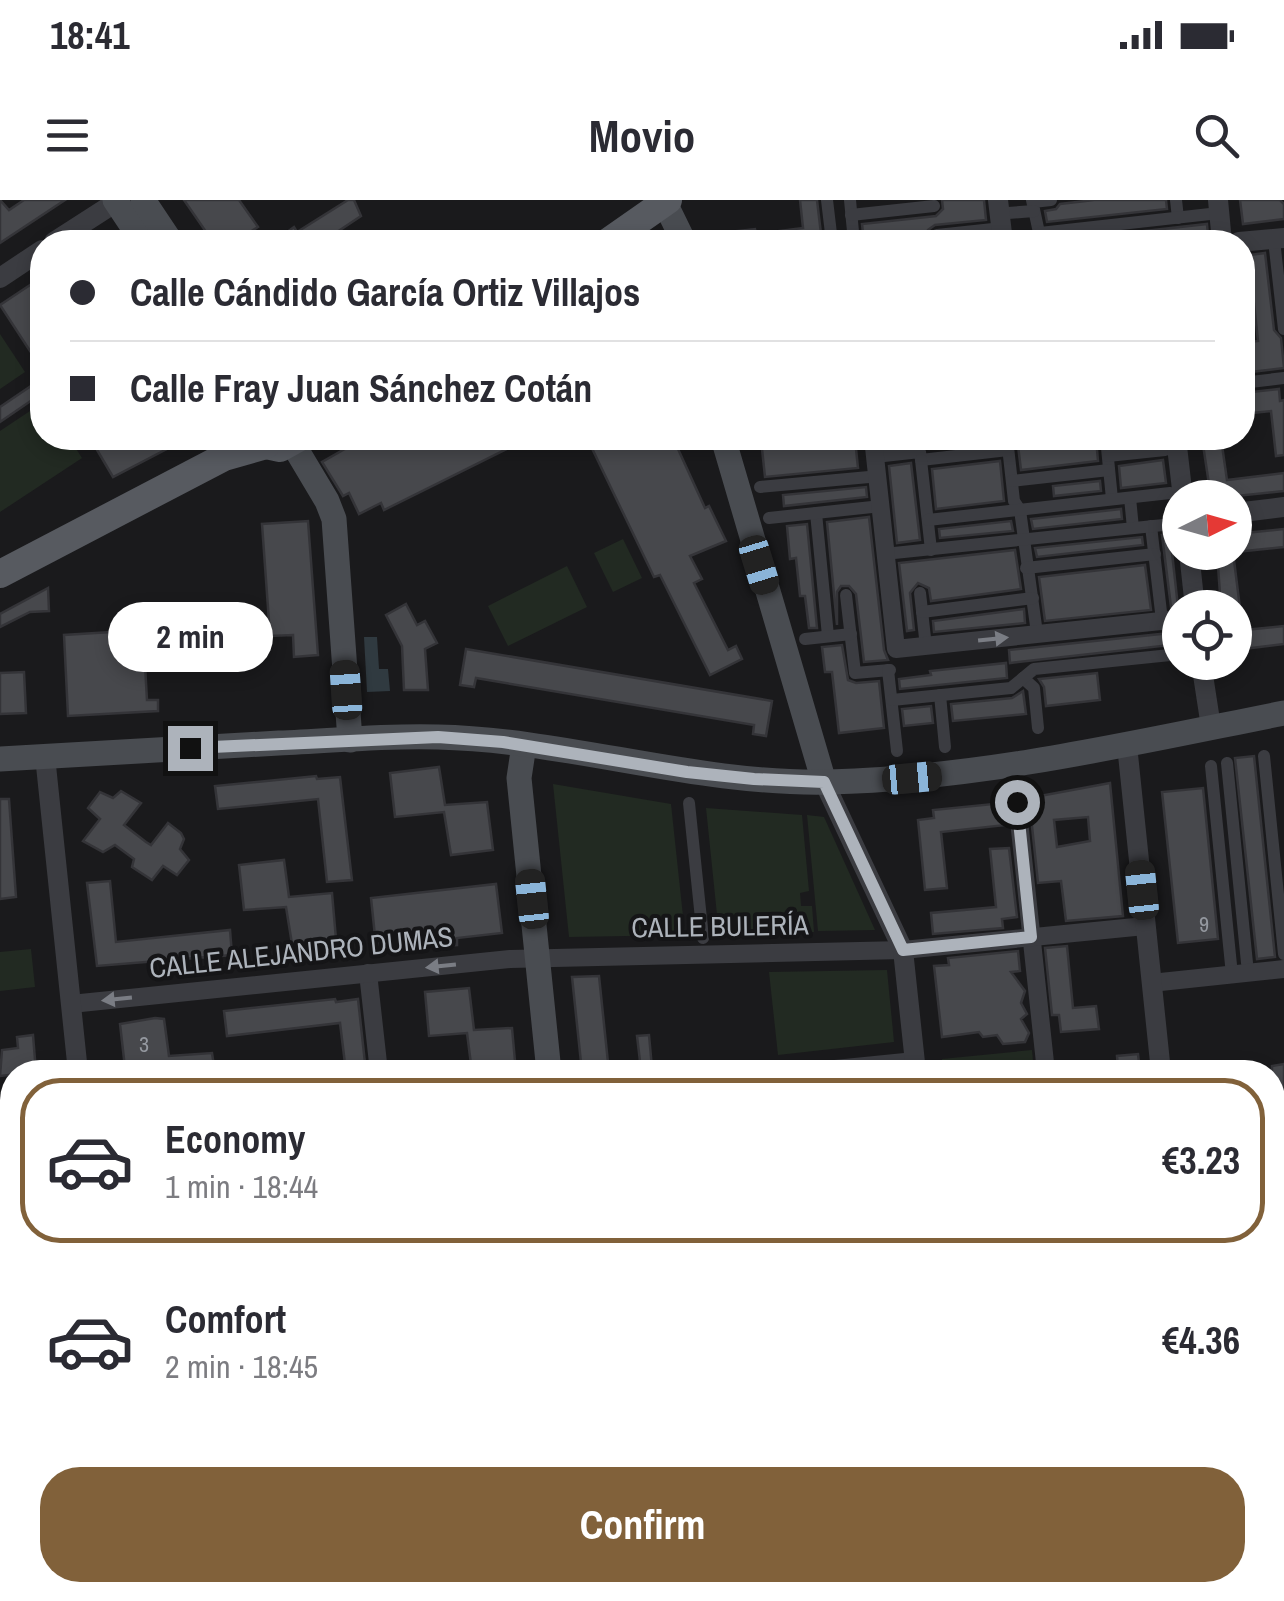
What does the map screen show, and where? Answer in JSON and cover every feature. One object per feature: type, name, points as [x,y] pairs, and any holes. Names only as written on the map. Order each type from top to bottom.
[{"type":"main road","points":[[142,200],[163,230]]},
{"type":"main road","points":[[115,201],[135,230]]},
{"type":"main road","points":[[625,230],[666,201],[679,230]]},
{"type":"main road","points":[[7,564],[248,450]]},
{"type":"main road","points":[[271,450],[327,500],[334,518],[350,740]]},
{"type":"main road","points":[[727,450],[824,782]]},
{"type":"main road","points":[[0,758],[438,737],[524,746],[687,772],[824,782],[957,774],[1284,713]]},
{"type":"main road","points":[[524,746],[519,778],[549,1060]]},
{"type":"street","points":[[827,200],[831,230]]},
{"type":"street","points":[[850,200],[853,230]]},
{"type":"street","points":[[1003,207],[1051,200]]},
{"type":"street","points":[[1176,200],[1178,218]]},
{"type":"street","points":[[72,230],[115,201]]},
{"type":"street","points":[[851,215],[876,206],[934,203],[937,230]]},
{"type":"street","points":[[1033,204],[1038,230]]},
{"type":"street","points":[[1095,230],[1178,218],[1214,207]]},
{"type":"street","points":[[1255,242],[1280,243],[1284,329]]},
{"type":"street","points":[[0,278],[30,258]]},
{"type":"street","points":[[1255,381],[1284,378]]},
{"type":"street","points":[[874,450],[896,650],[1162,620]]},
{"type":"street","points":[[921,460],[975,450]]},
{"type":"street","points":[[1009,450],[1036,626]]},
{"type":"street","points":[[1107,450],[1112,500]]},
{"type":"street","points":[[1012,481],[1109,463],[1151,450]]},
{"type":"street","points":[[1171,450],[1174,480]]},
{"type":"street","points":[[884,456],[920,452],[931,550]]},
{"type":"street","points":[[760,487],[869,477]]},
{"type":"street","points":[[928,520],[1162,496]]},
{"type":"street","points":[[1130,498],[1134,528]]},
{"type":"street","points":[[769,518],[872,507]]},
{"type":"street","points":[[1252,511],[1284,507]]},
{"type":"street","points":[[816,513],[828,636]]},
{"type":"street","points":[[894,554],[1162,525]]},
{"type":"street","points":[[1152,526],[1161,612]]},
{"type":"street","points":[[1026,568],[1155,554]]},
{"type":"street","points":[[920,593],[925,638]]},
{"type":"street","points":[[846,594],[855,674],[889,670],[897,752]]},
{"type":"street","points":[[922,612],[1033,598]]},
{"type":"street","points":[[805,639],[850,634]]},
{"type":"street","points":[[892,700],[1010,688],[1034,669],[1162,656]]},
{"type":"street","points":[[1023,678],[1034,688],[1038,728]]},
{"type":"street","points":[[1204,680],[1212,728]]},
{"type":"street","points":[[940,695],[945,747]]},
{"type":"street","points":[[1127,745],[1159,1060]]},
{"type":"street","points":[[45,756],[77,1060]]},
{"type":"street","points":[[1264,756],[1284,954]]},
{"type":"street","points":[[1227,763],[1246,963]]},
{"type":"street","points":[[1211,766],[1231,965]]},
{"type":"street","points":[[824,782],[903,950],[914,1060]]},
{"type":"street","points":[[1017,802],[1045,1060]]},
{"type":"street","points":[[689,803],[703,938]]},
{"type":"street","name":"CALLE BULERÍA","points":[[538,958],[903,950],[1146,926]]},
{"type":"street","name":"CALLE ALEJANDRO DUMAS","points":[[71,1004],[538,958]]},
{"type":"street","points":[[1152,984],[1284,969]]},
{"type":"street","points":[[368,974],[378,1060]]},
{"type":"shaded area","points":[[0,334],[25,372],[0,389]]},
{"type":"shaded area","points":[[30,411],[30,450],[77,450],[82,458],[0,512],[0,431]]},
{"type":"shaded area","points":[[623,539],[642,578],[613,592],[594,553]]},
{"type":"shaded area","points":[[567,566],[587,607],[508,646],[488,606]]},
{"type":"shaded area","points":[[364,637],[377,637],[379,669],[388,669],[390,691],[367,692]]},
{"type":"shaded area","points":[[553,784],[671,804],[685,935],[569,937]]},
{"type":"shaded area","points":[[706,808],[802,815],[809,891],[800,893],[801,906],[812,906],[814,932],[719,934]]},
{"type":"shaded area","points":[[807,815],[824,817],[875,930],[818,931]]},
{"type":"shaded area","points":[[31,949],[35,987],[0,991],[0,952]]},
{"type":"shaded area","points":[[887,970],[894,1042],[778,1055],[769,972]]},
{"type":"shaded area","points":[[1032,1050],[1033,1060],[942,1060]]},
{"type":"building","points":[[0,200],[9,210],[24,200],[65,200],[0,243]]},
{"type":"building","points":[[184,200],[239,200],[258,227],[253,230],[205,230]]},
{"type":"building","points":[[348,200],[354,200],[361,216],[340,230],[300,230]]},
{"type":"building","points":[[800,200],[817,200],[821,230],[787,230],[803,228]]},
{"type":"building","points":[[942,200],[984,200],[986,220],[935,225],[928,230],[863,230],[862,224],[936,216],[943,209]]},
{"type":"building","points":[[1166,200],[1167,209],[1047,222],[1045,211],[1060,204]]},
{"type":"building","points":[[1240,200],[1280,200],[1284,204],[1284,219],[1243,224]]},
{"type":"building","points":[[1207,224],[1208,230],[1154,230]]},
{"type":"building","points":[[1265,253],[1274,330],[1281,338],[1284,368],[1255,371],[1255,254]]},
{"type":"building","points":[[30,285],[30,351],[0,305]]},
{"type":"building","points":[[30,387],[30,401],[0,422],[0,407]]},
{"type":"building","points":[[1279,389],[1280,401],[1284,400],[1284,455],[1276,456],[1271,411],[1255,413],[1255,392]]},
{"type":"building","points":[[97,450],[165,450],[113,477]]},
{"type":"building","points":[[343,450],[505,450],[384,510],[381,503],[359,514],[349,493],[343,496],[322,462]]},
{"type":"building","points":[[593,450],[678,450],[705,508],[709,506],[726,541],[690,556],[702,579],[694,583],[728,650],[736,646],[742,659],[710,675],[660,575],[654,577]]},
{"type":"building","points":[[762,450],[856,450],[858,468],[765,477]]},
{"type":"building","points":[[1018,450],[1097,450],[1098,461],[1021,470]]},
{"type":"building","points":[[1204,450],[1223,450],[1227,480],[1208,480]]},
{"type":"building","points":[[1163,460],[1166,480],[1121,488],[1119,466]]},
{"type":"building","points":[[1000,461],[1004,501],[936,509],[932,469]]},
{"type":"building","points":[[911,463],[920,540],[897,543],[889,466]]},
{"type":"building","points":[[1284,473],[1284,491],[1252,494],[1252,480],[1227,480]]},
{"type":"building","points":[[1100,481],[1101,491],[1054,496],[1053,486]]},
{"type":"building","points":[[866,487],[867,497],[784,506],[783,495]]},
{"type":"building","points":[[1121,509],[1122,519],[1033,529],[1031,519]]},
{"type":"building","points":[[869,517],[888,660],[864,662],[856,594],[849,586],[841,586],[837,592],[837,625],[827,522]]},
{"type":"building","points":[[308,521],[318,655],[294,657],[293,635],[270,636],[262,524]]},
{"type":"building","points":[[1011,521],[1013,531],[940,538],[939,529]]},
{"type":"building","points":[[807,524],[817,628],[809,628],[805,596],[800,596],[796,558],[790,559],[787,526]]},
{"type":"building","points":[[1284,529],[1284,547],[1252,550],[1252,532]]},
{"type":"building","points":[[1142,537],[1143,545],[1037,557],[1035,548]]},
{"type":"building","points":[[1015,550],[1021,589],[931,601],[929,588],[918,583],[910,593],[914,630],[907,631],[899,563]]},
{"type":"building","points":[[1145,565],[1151,610],[1045,621],[1039,577]]},
{"type":"building","points":[[1166,570],[1174,570],[1176,590],[1169,590]]},
{"type":"building","points":[[1218,570],[1235,570],[1238,590],[1220,590]]},
{"type":"building","points":[[48,588],[49,611],[30,612],[0,627],[0,614]]},
{"type":"building","points":[[406,604],[417,625],[425,621],[437,643],[425,649],[428,690],[404,690],[402,646],[386,615]]},
{"type":"building","points":[[1024,609],[1025,623],[934,632],[933,621]]},
{"type":"building","points":[[1284,626],[1284,644],[1252,648],[1252,629]]},
{"type":"building","points":[[143,630],[147,700],[158,700],[158,711],[68,716],[64,635]]},
{"type":"building","points":[[1162,634],[1162,646],[1010,663],[1009,650]]},
{"type":"building","points":[[842,645],[848,680],[879,681],[884,728],[839,733],[832,672],[825,672],[822,647]]},
{"type":"building","points":[[466,649],[772,701],[766,736],[753,734],[754,725],[476,678],[474,687],[460,685]]},
{"type":"building","points":[[1006,663],[1007,678],[900,689],[899,679],[931,675],[930,671]]},
{"type":"building","points":[[24,672],[26,713],[0,714],[0,673]]},
{"type":"building","points":[[1097,673],[1100,700],[1046,706],[1039,679]]},
{"type":"building","points":[[1023,691],[1026,714],[953,721],[951,704],[1012,698]]},
{"type":"building","points":[[931,706],[933,723],[904,726],[902,709]]},
{"type":"building","points":[[1254,756],[1275,957],[1257,959],[1235,758]]},
{"type":"building","points":[[439,767],[445,805],[487,802],[493,850],[451,855],[444,812],[395,817],[390,773]]},
{"type":"building","points":[[340,777],[352,880],[327,882],[318,799],[218,809],[215,786]]},
{"type":"building","points":[[1110,783],[1123,916],[1066,921],[1061,881],[1038,883],[1029,798]],"holes":[[[1088,817],[1090,841],[1057,847],[1054,820]]]},
{"type":"building","points":[[1203,788],[1218,939],[1178,943],[1162,792]]},
{"type":"building","points":[[121,791],[141,803],[124,825],[146,842],[151,845],[168,823],[181,833],[184,839],[180,849],[189,860],[177,875],[163,866],[152,880],[132,867],[134,859],[115,845],[103,852],[83,841],[100,819],[88,808],[100,792],[113,798]]},
{"type":"building","points":[[0,799],[9,799],[16,897],[0,899]]},
{"type":"building","points":[[1003,803],[1006,825],[941,832],[947,888],[925,890],[918,820],[934,818],[933,810]]},
{"type":"building","points":[[1009,848],[1017,917],[1002,919],[1003,928],[933,934],[931,913],[996,907],[990,849]]},
{"type":"building","points":[[284,860],[289,897],[332,893],[336,939],[292,944],[286,907],[244,910],[239,865]]},
{"type":"building","points":[[110,881],[116,942],[230,930],[232,955],[97,966],[87,883]]},
{"type":"building","points":[[496,884],[502,933],[457,938],[457,945],[444,946],[442,934],[376,946],[371,898]]},
{"type":"building","points":[[1067,946],[1073,1008],[1096,1006],[1099,1029],[1061,1032],[1059,1015],[1052,1015],[1045,948]]},
{"type":"building","points":[[1018,951],[1020,971],[1011,972],[1025,991],[1021,1003],[1027,1014],[1021,1019],[1029,1033],[1025,1042],[1003,1044],[997,1035],[983,1037],[979,1032],[942,1037],[934,966],[949,965],[948,958]]},
{"type":"building","points":[[599,976],[608,1060],[581,1060],[572,977]]},
{"type":"building","points":[[469,988],[474,1030],[512,1028],[515,1060],[470,1060],[467,1033],[429,1036],[425,992]]},
{"type":"building","points":[[358,999],[365,1060],[345,1060],[340,1023],[227,1036],[224,1011]]},
{"type":"building","points":[[164,1019],[169,1056],[212,1053],[213,1060],[124,1060],[120,1024]]},
{"type":"building","points":[[33,1035],[35,1060],[1,1060],[2,1050],[18,1048],[17,1037]]},
{"type":"building","points":[[649,1035],[651,1060],[640,1060],[637,1036]]},
{"type":"building","points":[[1138,1054],[1139,1060],[1117,1060],[1117,1056]]},
{"type":"route","points":[[190,748],[438,737],[503,742],[687,772],[824,782],[903,950],[1031,937],[1017,802]]}]
